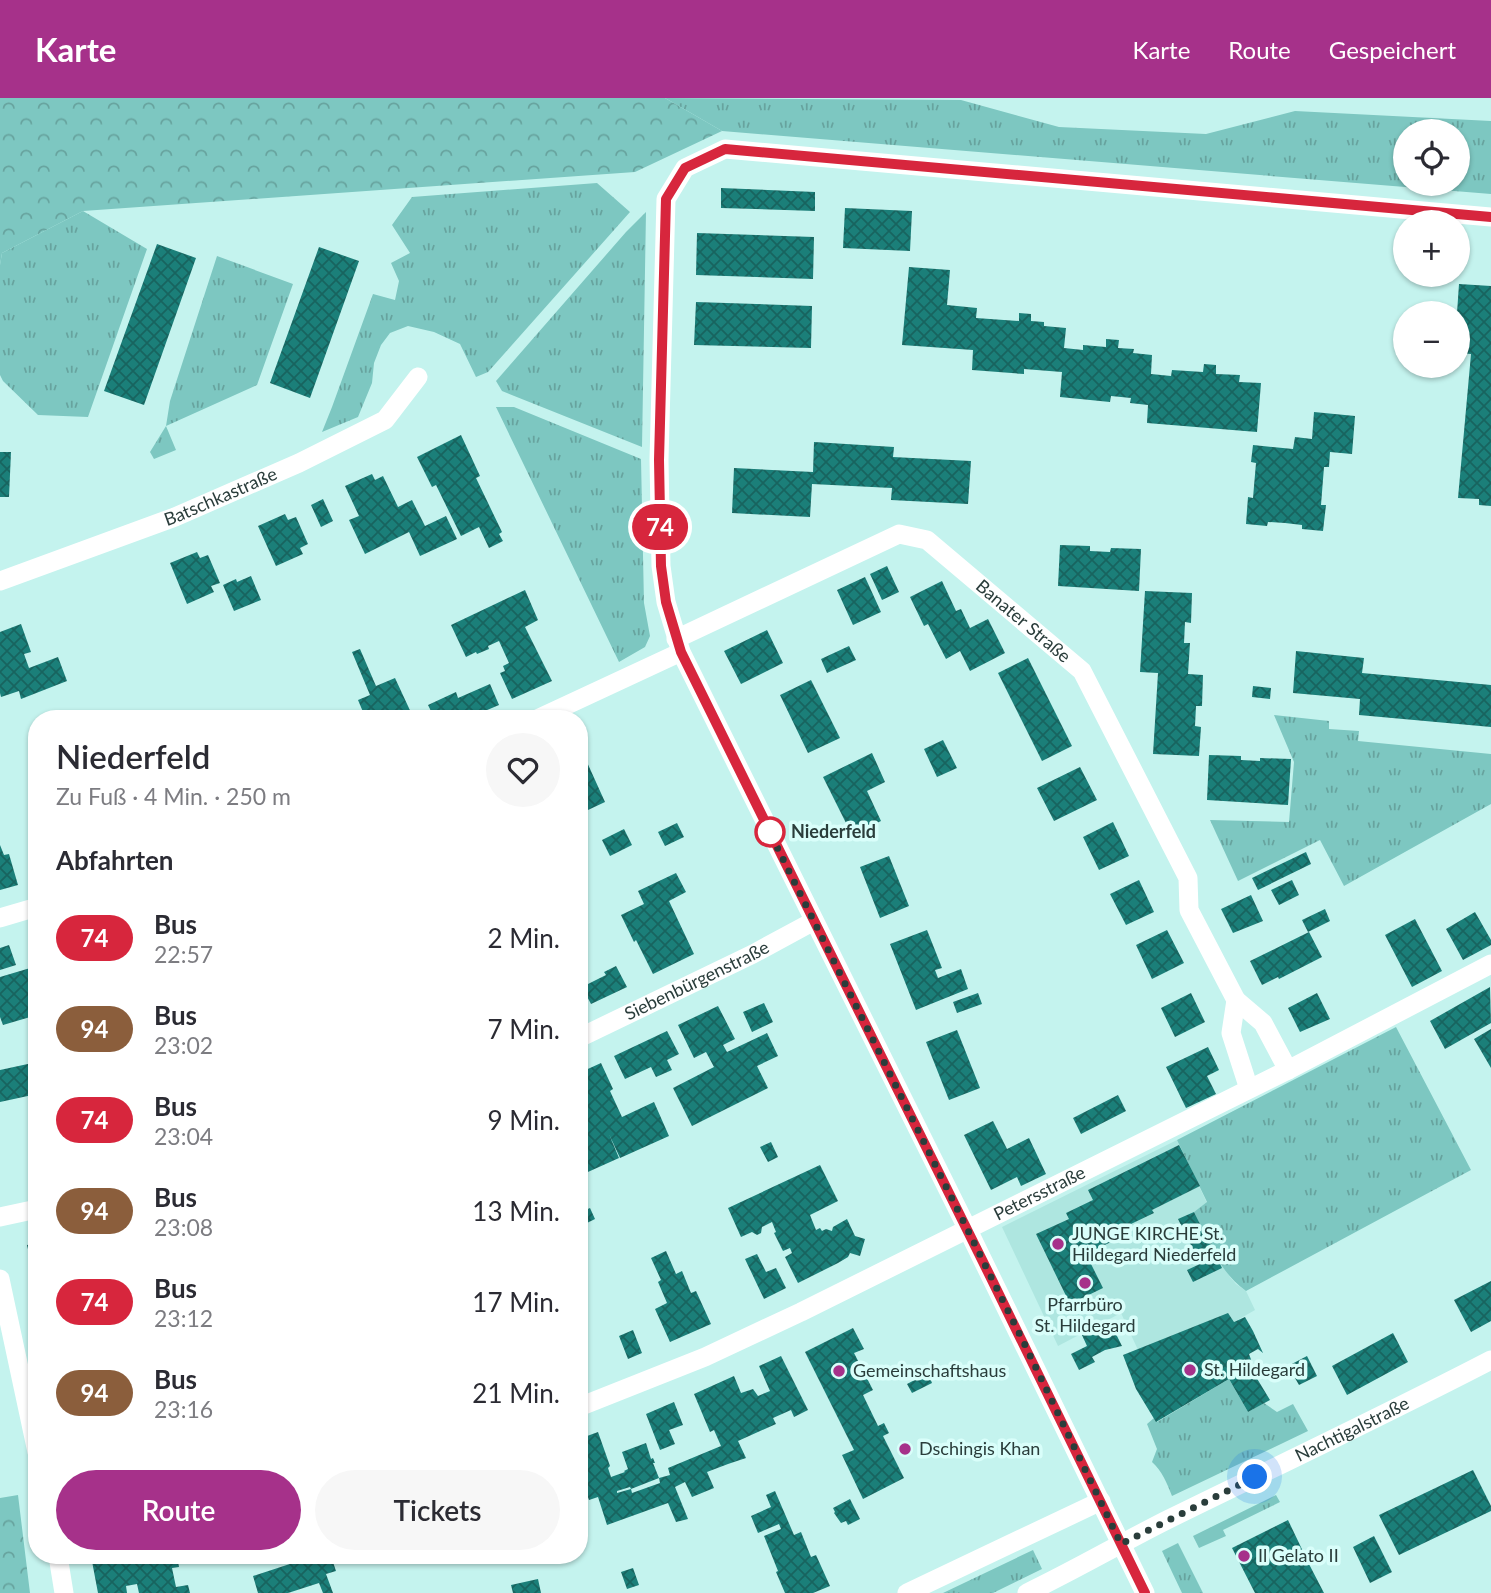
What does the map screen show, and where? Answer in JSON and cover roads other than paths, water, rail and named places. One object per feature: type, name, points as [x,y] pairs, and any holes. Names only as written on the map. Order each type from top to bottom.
[{"type":"street","points":[[1145,1593],[679,645],[666,602],[661,566],[659,460],[666,199],[685,168],[725,149],[1491,218]]},
{"type":"street","name":"Batschkastraße","points":[[0,581],[175,516],[299,463],[386,420],[418,377]]},
{"type":"street","name":"Banater Straße","points":[[554,710],[899,534],[927,540],[1082,671],[1188,878],[1189,909],[1236,1000],[1263,1023],[1288,1070]]},
{"type":"street","points":[[0,918],[28,909]]},
{"type":"street","name":"Siebenbürgenstraße","points":[[588,1034],[753,954],[814,921]]},
{"type":"street","name":"Petersstraße","points":[[588,1403],[705,1357],[801,1312],[1288,1070],[1491,964]]},
{"type":"street","points":[[1236,1000],[1231,1033],[1249,1089]]},
{"type":"street","points":[[0,1217],[28,1211]]},
{"type":"street","points":[[0,1279],[28,1410]]},
{"type":"street","name":"Nachtigalstraße","points":[[1027,1593],[1491,1360]]},
{"type":"street","points":[[907,1593],[1101,1501]]},
{"type":"street","points":[[59,1564],[64,1593]]},
{"type":"place","name":"Niederfeld","points":[[770,832]]},
{"type":"place","name":"JUNGE KIRCHE St. Hildegard Niederfeld","points":[[1058,1244]]},
{"type":"place","name":"Pfarrbüro St. Hildegard","points":[[1085,1283]]},
{"type":"place","name":"St. Hildegard","points":[[1190,1370]]},
{"type":"place","name":"Gemeinschaftshaus","points":[[839,1371]]},
{"type":"place","name":"Dschingis Khan","points":[[905,1449]]},
{"type":"place","name":"Il Gelato II","points":[[1244,1556]]}]
